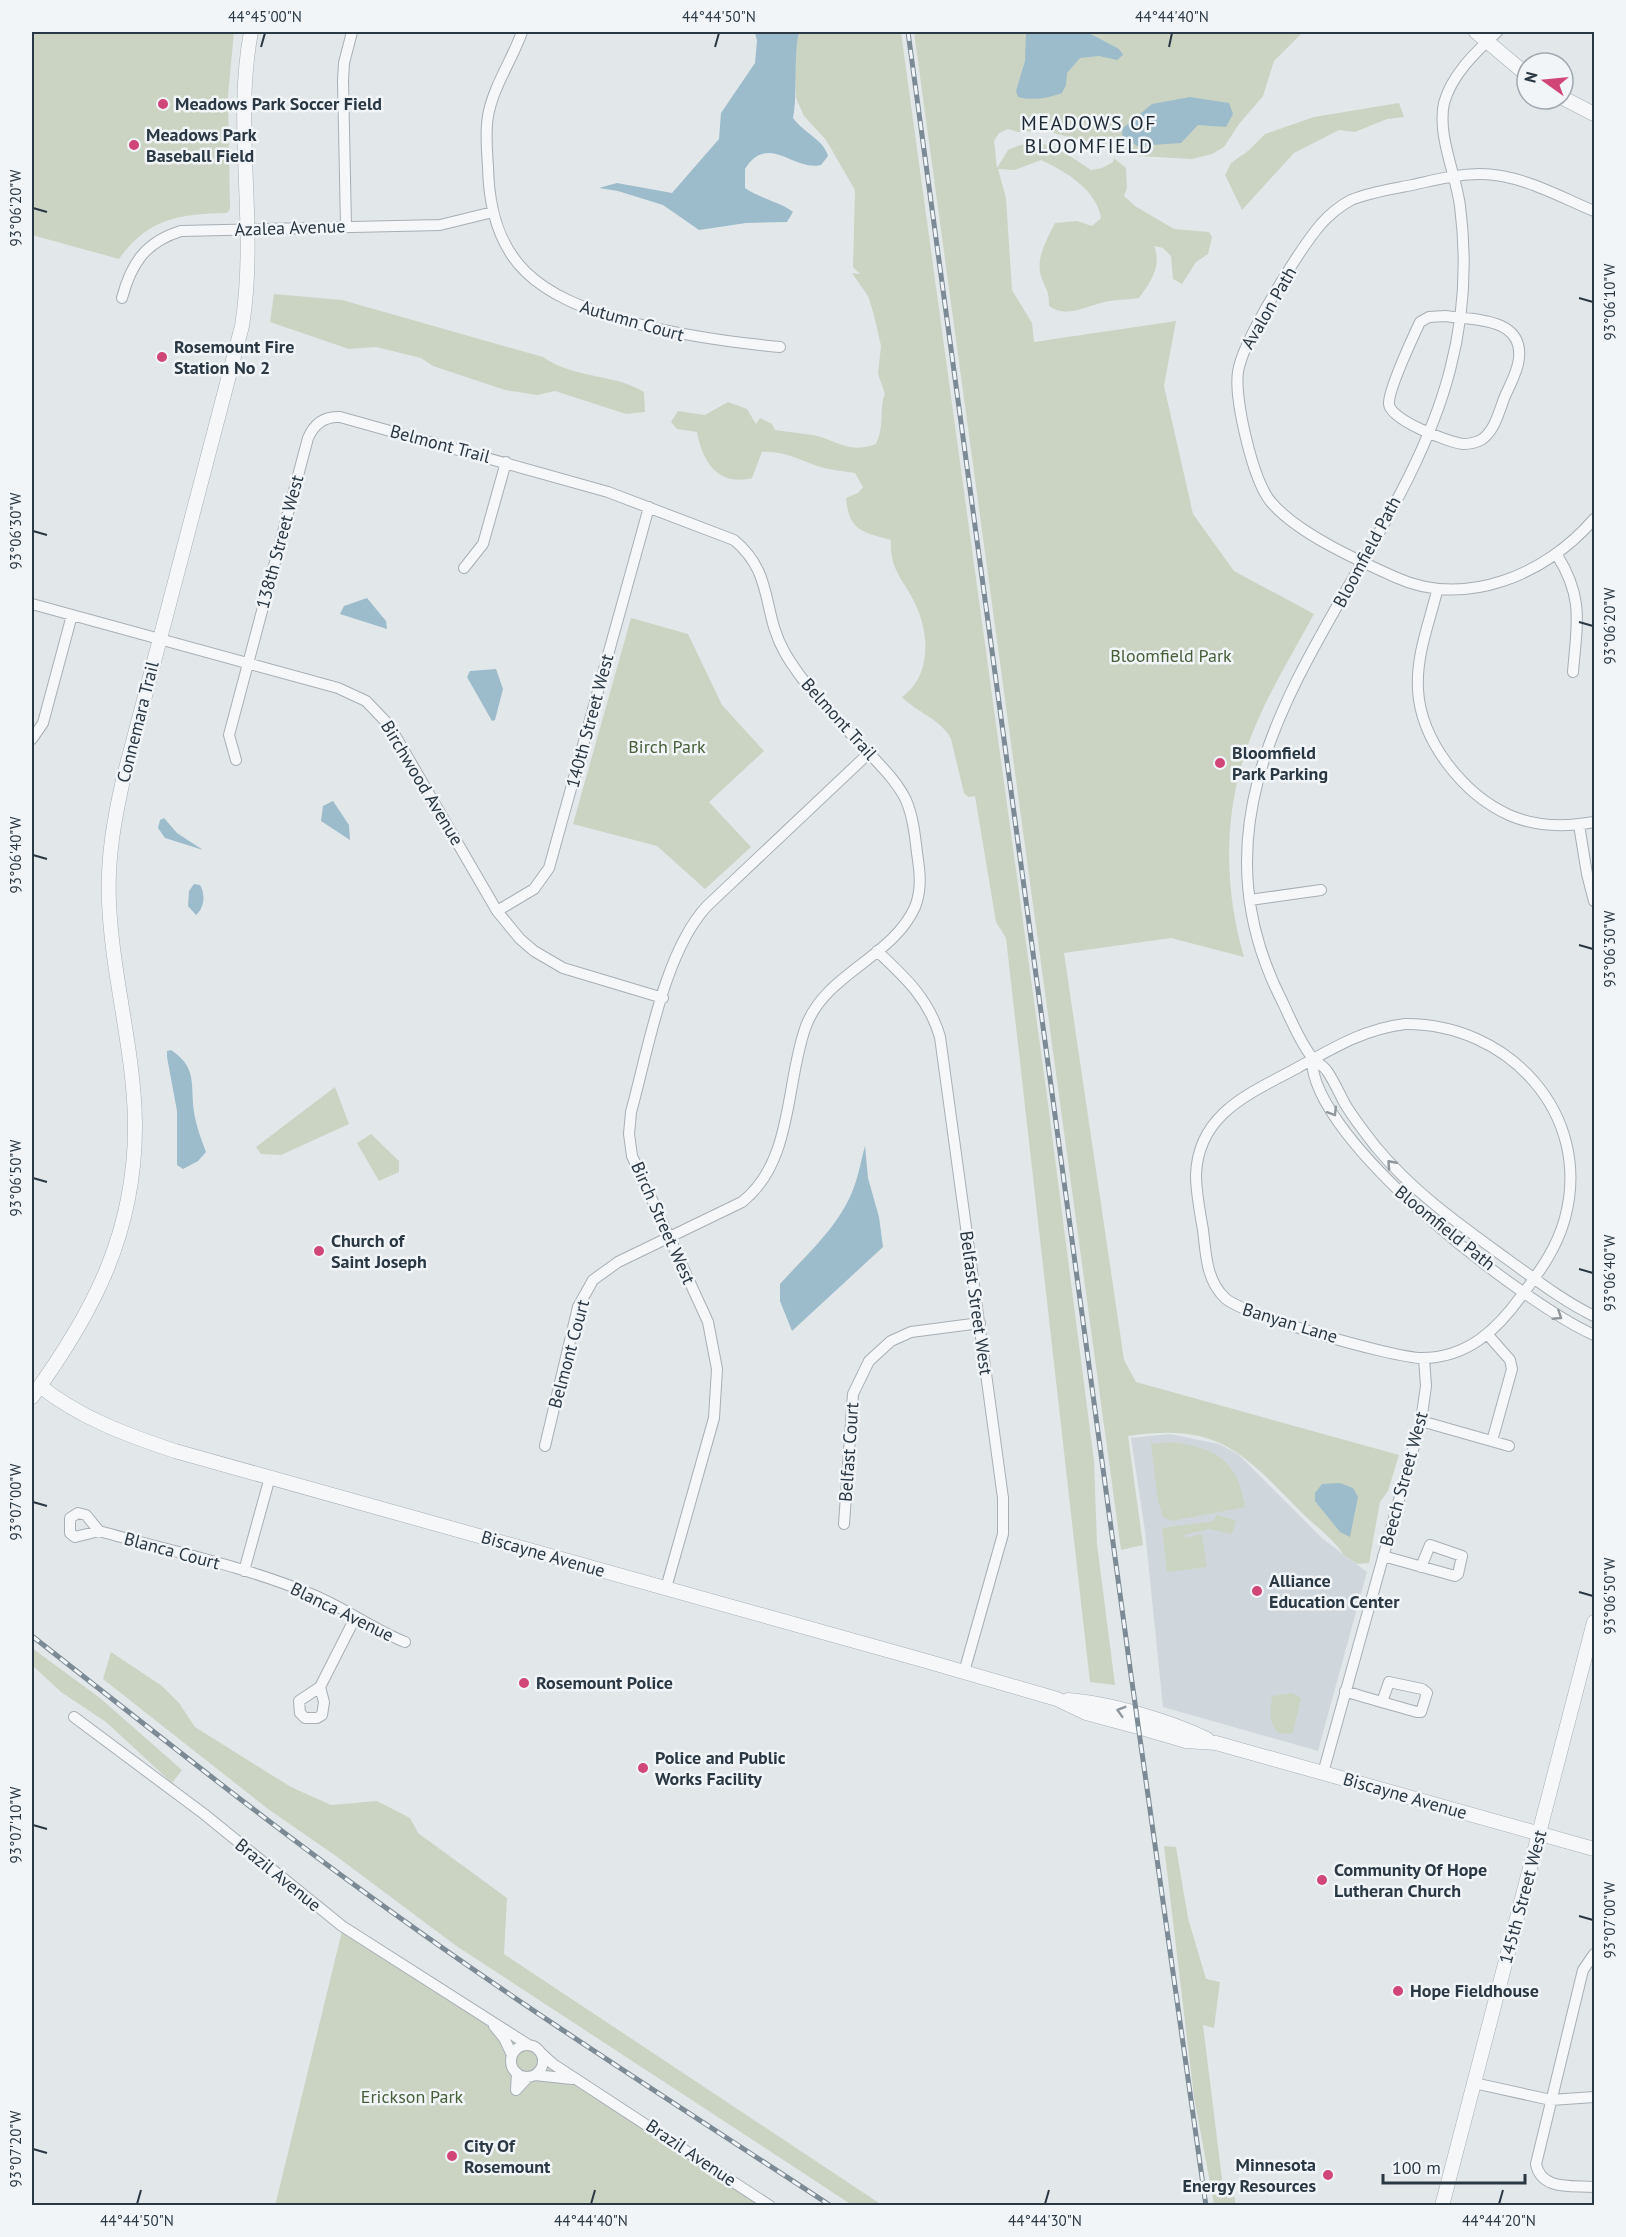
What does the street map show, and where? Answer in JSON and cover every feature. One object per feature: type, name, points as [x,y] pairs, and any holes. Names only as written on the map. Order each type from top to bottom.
[{"type":"street","name":"Connemara Trail","points":[[32,1397],[79,1329],[102,1286],[122,1228],[130,1190],[134,1113],[110,926],[108,873],[115,814],[241,333],[248,289],[249,229],[245,87],[251,32]]},
{"type":"street","points":[[346,226],[343,81],[344,63],[352,32]]},
{"type":"street","name":"Autumn Court","points":[[522,32],[488,117],[488,183],[493,212],[506,243],[520,264],[539,284],[564,300],[593,311],[689,337],[780,347]]},
{"type":"street","points":[[1476,32],[1515,65]]},
{"type":"street","name":"Bloomfield Path","points":[[1497,32],[1454,80],[1443,108],[1443,128],[1455,176],[1463,248],[1460,318],[1446,384],[1430,432],[1284,706],[1265,749],[1250,818],[1247,865],[1250,900],[1266,967],[1312,1059],[1312,1075],[1331,1108],[1381,1174],[1424,1215],[1524,1292],[1565,1320],[1594,1335]]},
{"type":"street","points":[[1575,104],[1594,114]]},
{"type":"street","name":"Avalon Path","points":[[1437,591],[1400,580],[1362,560],[1292,522],[1269,500],[1255,471],[1239,401],[1237,385],[1240,361],[1258,323],[1313,234],[1330,215],[1350,201],[1365,195],[1455,176],[1479,174],[1513,178],[1594,211]]},
{"type":"street","name":"Azalea Avenue","points":[[122,298],[128,275],[135,261],[167,236],[187,230],[447,224],[493,212]]},
{"type":"street","points":[[1434,316],[1490,322],[1507,328],[1517,342],[1520,358],[1494,425],[1485,437],[1464,444],[1430,432],[1397,417],[1390,409],[1390,397],[1420,322],[1434,316]]},
{"type":"street","name":"Belmont Trail","points":[[318,423],[328,418],[340,417],[506,462],[608,492],[725,535],[749,554],[760,571],[775,630],[789,659],[891,776],[905,799],[914,830],[920,877],[917,901],[909,919],[877,951],[827,992],[814,1009],[804,1033],[774,1160],[764,1179],[742,1202],[670,1238]]},
{"type":"street","name":"138th Street West","points":[[236,760],[229,735],[308,438],[318,423]]},
{"type":"street","points":[[464,568],[483,544],[506,462]]},
{"type":"street","name":"140th Street West","points":[[497,911],[534,889],[549,868],[649,507]]},
{"type":"street","points":[[1594,519],[1557,555],[1505,581],[1468,589],[1437,591],[1421,649],[1418,678],[1420,708],[1434,743],[1468,785],[1498,809],[1542,824],[1579,825],[1594,822]]},
{"type":"street","points":[[1557,555],[1569,574],[1576,596],[1573,672]]},
{"type":"street","name":"Birchwood Avenue","points":[[32,604],[344,690],[374,707],[389,725],[497,911],[520,939],[548,960],[579,974],[663,998]]},
{"type":"street","points":[[32,739],[43,723],[72,615]]},
{"type":"street","name":"Birch Street West","points":[[666,1588],[714,1418],[718,1379],[715,1348],[708,1322],[636,1166],[629,1144],[631,1112],[676,952],[697,917],[869,753]]},
{"type":"street","points":[[1579,825],[1594,901]]},
{"type":"street","points":[[1250,900],[1321,890]]},
{"type":"street","name":"Belfast Street West","points":[[877,951],[918,991],[937,1026],[980,1323],[1004,1522],[1000,1547],[964,1672]]},
{"type":"street","name":"Banyan Lane","points":[[1417,1024],[1450,1028],[1479,1038],[1502,1052],[1524,1069],[1541,1089],[1555,1113],[1565,1145],[1569,1174],[1568,1207],[1552,1251],[1534,1279],[1488,1335],[1456,1352],[1424,1358],[1387,1352],[1241,1309],[1221,1294],[1209,1272],[1196,1180],[1197,1164],[1204,1139],[1217,1118],[1240,1098],[1312,1059],[1366,1032],[1417,1024]]},
{"type":"street","name":"Bloomfield Path","points":[[1312,1059],[1326,1069],[1359,1125],[1402,1176],[1445,1214],[1534,1279],[1594,1316]]},
{"type":"street","name":"Belmont Court","points":[[545,1446],[578,1307],[586,1288],[608,1268],[670,1238]]},
{"type":"street","name":"Belfast Court","points":[[844,1524],[853,1394],[869,1360],[891,1341],[911,1332],[980,1323]]},
{"type":"street","points":[[1488,1335],[1510,1360],[1512,1369],[1492,1442]]},
{"type":"street","name":"Beech Street West","points":[[1323,1773],[1421,1421],[1426,1386],[1424,1358]]},
{"type":"street","name":"Biscayne Avenue","points":[[40,1386],[79,1413],[133,1437],[964,1672],[1057,1699],[1086,1713],[1138,1728],[1186,1741],[1216,1743],[1594,1849]]},
{"type":"street","points":[[1421,1421],[1509,1446]]},
{"type":"street","points":[[244,1571],[270,1477]]},
{"type":"street","name":"Blanca Court","points":[[99,1531],[244,1571]]},
{"type":"street","points":[[1383,1556],[1421,1567]]},
{"type":"street","name":"Blanca Avenue","points":[[244,1571],[312,1594],[405,1642]]},
{"type":"street","points":[[320,1687],[355,1618]]},
{"type":"street","name":"145th Street West","points":[[1442,2205],[1594,1622]]},
{"type":"street","points":[[1345,1691],[1382,1702]]},
{"type":"street","name":"Brazil Avenue","points":[[74,1718],[204,1814],[342,1926],[489,2022],[504,2038],[512,2055],[511,2065],[527,2075],[582,2081]]},
{"type":"street","points":[[1594,1954],[1583,1970],[1537,2158],[1539,2173],[1545,2181],[1594,2187]]},
{"type":"street","name":"Brazil Avenue","points":[[489,2022],[502,2026],[527,2044],[536,2047],[553,2064],[770,2205]]},
{"type":"street","points":[[512,2055],[518,2047],[527,2044]]},
{"type":"street","points":[[527,2075],[543,2063],[542,2054]]},
{"type":"street","points":[[1474,2083],[1551,2100],[1594,2097]]},
{"type":"shaded area","points":[[1170,1434],[1219,1444],[1238,1454],[1323,1539],[1367,1572],[1318,1751],[1163,1707],[1145,1531],[1131,1438]]},
{"type":"green space","points":[[32,32],[234,32],[228,95],[230,209],[227,213],[194,215],[166,221],[142,235],[119,259],[32,235]]},
{"type":"green space","points":[[800,32],[901,32],[1047,1096],[1094,1461],[1097,1544],[1115,1685],[1090,1682],[1006,938],[996,922],[975,796],[968,797],[964,793],[951,739],[935,721],[902,697],[918,679],[925,656],[924,632],[917,608],[895,568],[891,540],[865,532],[854,524],[850,517],[846,498],[858,493],[863,487],[855,473],[822,467],[784,454],[762,452],[752,478],[730,479],[721,475],[708,462],[699,443],[697,432],[677,429],[671,422],[678,411],[705,415],[728,402],[747,409],[756,424],[760,418],[772,424],[775,430],[813,435],[844,446],[866,447],[876,444],[879,437],[885,394],[878,374],[881,346],[868,296],[852,273],[860,274],[853,267],[855,190],[826,140],[804,116],[796,98],[795,45]]},
{"type":"green space","name":"Bloomfield Park","points":[[914,32],[1303,32],[1274,61],[1263,96],[1239,124],[1224,147],[1212,154],[1192,159],[1138,156],[1047,131],[1018,132],[1008,129],[999,133],[994,141],[997,168],[1008,150],[1031,143],[1042,144],[1061,151],[1091,170],[1102,168],[1113,162],[1114,158],[1126,168],[1127,188],[1124,196],[1135,206],[1174,229],[1209,232],[1212,237],[1208,254],[1196,262],[1182,284],[1173,279],[1171,256],[1163,248],[1154,246],[1157,260],[1154,274],[1139,298],[1109,301],[1069,312],[1056,310],[1049,306],[1048,294],[1040,272],[1040,258],[1045,243],[1055,223],[1077,221],[1092,226],[1101,218],[1098,208],[1087,190],[1060,170],[1041,160],[1015,170],[998,169],[1006,198],[1012,290],[1032,323],[1034,342],[1176,321],[1164,386],[1193,514],[1234,571],[1314,614],[1254,728],[1234,798],[1230,824],[1230,878],[1237,931],[1244,957],[1171,938],[1064,953],[1124,1360],[1136,1382],[1399,1455],[1388,1491],[1380,1502],[1369,1563],[1357,1564],[1344,1555],[1330,1538],[1245,1459],[1208,1438],[1186,1434],[1159,1433],[1128,1436],[1143,1545],[1121,1550]]},
{"type":"green space","points":[[1399,103],[1404,117],[1387,119],[1355,132],[1339,130],[1294,153],[1242,210],[1225,175],[1231,163],[1248,151],[1265,134],[1314,117]]},
{"type":"green space","points":[[274,294],[342,300],[543,357],[568,369],[620,382],[644,392],[645,412],[626,414],[555,391],[537,395],[505,390],[433,366],[421,358],[376,347],[349,349],[270,322]]},
{"type":"green space","name":"Birch Park","points":[[631,618],[688,634],[722,705],[764,751],[709,802],[751,847],[705,889],[657,846],[573,824]]},
{"type":"green space","points":[[335,1087],[349,1124],[281,1155],[261,1154],[256,1147]]},
{"type":"green space","points":[[371,1134],[399,1161],[399,1172],[379,1181],[357,1143]]},
{"type":"green space","points":[[1172,1442],[1201,1448],[1223,1460],[1237,1478],[1245,1507],[1172,1521],[1163,1517],[1158,1501],[1151,1444]]},
{"type":"green space","points":[[1216,1515],[1236,1520],[1232,1534],[1209,1529],[1184,1535],[1185,1538],[1202,1534],[1207,1567],[1167,1572],[1162,1528],[1214,1521]]},
{"type":"green space","points":[[32,1648],[100,1698],[182,1770],[172,1783],[106,1722],[61,1692],[32,1665]]},
{"type":"green space","points":[[111,1652],[162,1686],[179,1703],[195,1727],[291,1787],[331,1805],[377,1801],[410,1818],[418,1833],[507,1898],[504,1954],[882,2205],[852,2205],[455,1945],[336,1856],[268,1809],[103,1679]]},
{"type":"green space","points":[[1292,1693],[1301,1698],[1293,1733],[1280,1734],[1271,1721],[1272,1696]]},
{"type":"green space","points":[[1164,1846],[1176,1847],[1188,1918],[1206,1979],[1220,1982],[1214,2028],[1203,2025],[1224,2195],[1235,2197],[1235,2205],[1214,2205],[1194,2097]]},
{"type":"green space","name":"Erickson Park","points":[[344,1923],[770,2205],[275,2206]]},
{"type":"water","points":[[755,32],[800,32],[797,46],[793,118],[822,145],[828,156],[821,165],[811,166],[772,153],[763,154],[754,158],[745,169],[745,188],[793,212],[787,222],[746,223],[699,230],[663,205],[618,191],[599,188],[617,183],[672,193],[719,139],[721,113],[755,63],[757,41]]},
{"type":"water","points":[[1026,32],[1087,32],[1119,49],[1123,55],[1117,60],[1099,56],[1080,58],[1067,73],[1066,85],[1062,93],[1029,99],[1018,97],[1016,91],[1025,61]]},
{"type":"water","points":[[1190,97],[1229,103],[1233,114],[1226,127],[1198,125],[1181,143],[1137,146],[1122,135],[1123,128],[1152,104]]},
{"type":"water","points":[[367,598],[386,621],[387,629],[340,614],[344,606]]},
{"type":"water","points":[[496,669],[503,689],[495,720],[492,721],[467,677],[470,671]]},
{"type":"water","points":[[333,801],[349,825],[350,840],[321,821],[323,806]]},
{"type":"water","points":[[164,818],[177,833],[203,850],[165,838],[158,828],[160,820]]},
{"type":"water","points":[[194,884],[200,885],[203,897],[201,909],[196,915],[188,906],[189,891]]},
{"type":"water","points":[[171,1050],[180,1057],[189,1070],[195,1117],[206,1152],[198,1161],[183,1169],[177,1165],[177,1111],[167,1057],[167,1051]]},
{"type":"water","points":[[865,1146],[868,1178],[879,1217],[883,1247],[792,1331],[780,1301],[780,1284],[822,1239],[840,1215],[854,1187]]},
{"type":"water","points":[[1340,1483],[1353,1488],[1358,1497],[1350,1537],[1340,1532],[1315,1501],[1315,1493],[1322,1484]]},
{"type":"railway","points":[[908,32],[1131,1675],[1206,2206]]},
{"type":"railway","points":[[32,1636],[258,1812],[449,1953],[831,2206]]},
{"type":"place","name":"Meadows Park Soccer Field","points":[[163,104]]},
{"type":"place","name":"Meadows Park Baseball Field","points":[[134,145]]},
{"type":"place","name":"Rosemount Fire Station No 2","points":[[162,357]]},
{"type":"place","name":"Bloomfield Park Parking","points":[[1220,763]]},
{"type":"place","name":"Church of Saint Joseph","points":[[319,1251]]},
{"type":"place","name":"Alliance Education Center","points":[[1257,1591]]},
{"type":"place","name":"Rosemount Police","points":[[524,1683]]},
{"type":"place","name":"Police and Public Works Facility","points":[[643,1768]]},
{"type":"place","name":"Community Of Hope Lutheran Church","points":[[1322,1880]]},
{"type":"place","name":"Hope Fieldhouse","points":[[1398,1991]]},
{"type":"place","name":"City Of Rosemount","points":[[452,2156]]},
{"type":"place","name":"Minnesota Energy Resources","points":[[1328,2175]]},
{"type":"district","name":"MEADOWS OF BLOOMFIELD","points":[[1089,134]]}]
